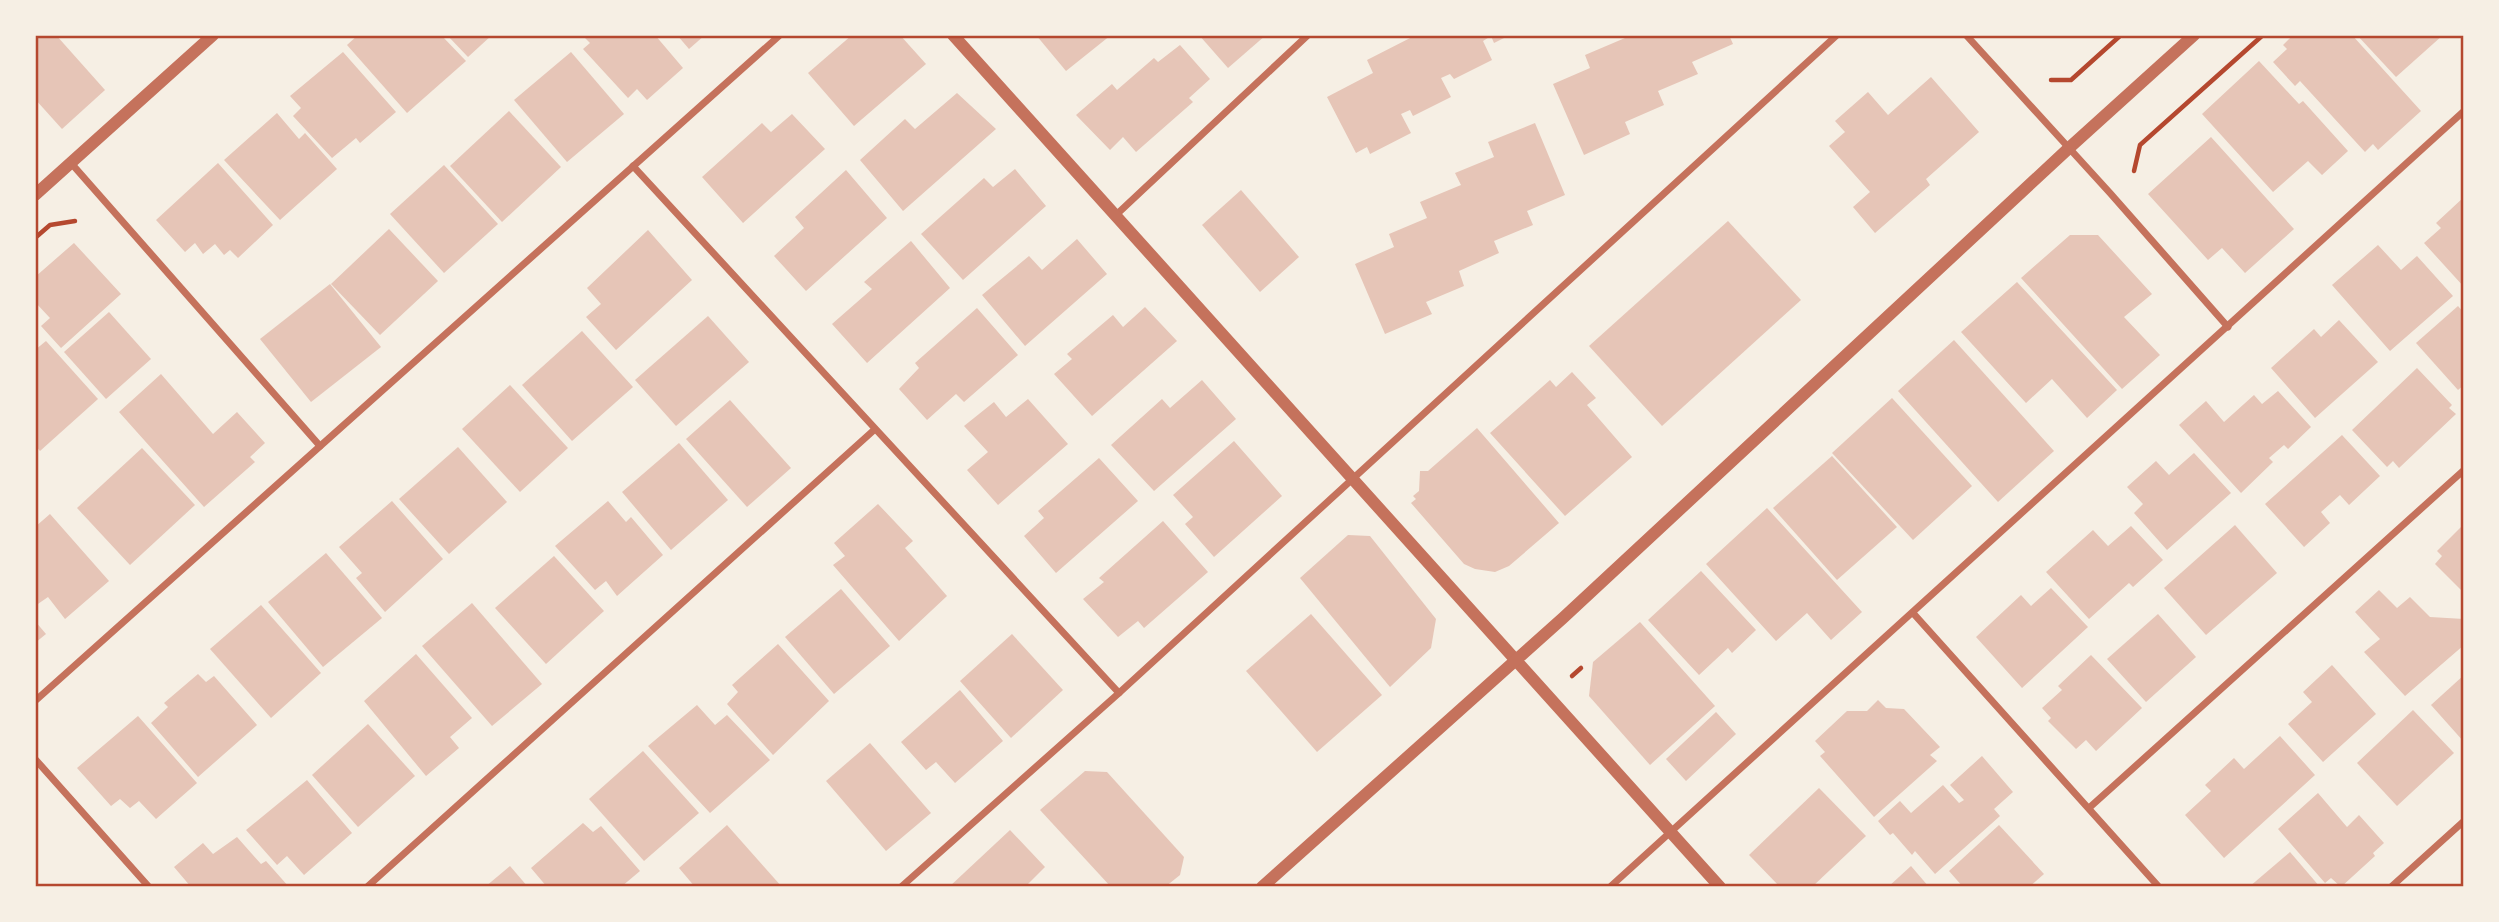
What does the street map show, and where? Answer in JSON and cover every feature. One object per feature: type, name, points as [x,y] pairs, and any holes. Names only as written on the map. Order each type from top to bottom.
[{"type":"street","points":[[35,195],[213,35]]},
{"type":"street","points":[[35,701],[780,35]]},
{"type":"street","points":[[953,35],[1720,887]]},
{"type":"street","points":[[1116,215],[1308,35]]},
{"type":"street","points":[[901,887],[1119,693],[1837,35]]},
{"type":"street","points":[[1966,35],[2228,327]]},
{"type":"street","points":[[1262,887],[1516,660],[2194,35]]},
{"type":"street","points":[[1609,887],[2464,111]]},
{"type":"street","points":[[71,163],[320,446]]},
{"type":"street","points":[[633,166],[1119,693]]},
{"type":"street","points":[[367,887],[874,430]]},
{"type":"street","points":[[2089,808],[2464,470]]},
{"type":"street","points":[[1913,613],[2159,887]]},
{"type":"street","points":[[35,759],[149,887]]},
{"type":"street","points":[[2391,887],[2464,821]]},
{"type":"path","points":[[2051,80],[2071,80],[2121,35]]},
{"type":"path","points":[[2134,171],[2140,145],[2263,35]]},
{"type":"path","points":[[35,238],[50,225],[75,221]]},
{"type":"building","points":[[35,35],[56,35],[105,90],[62,129],[35,99]]},
{"type":"building","points":[[358,35],[441,35],[466,61],[407,113],[347,45]]},
{"type":"building","points":[[447,35],[492,35],[468,57]]},
{"type":"building","points":[[582,35],[655,35],[683,68],[647,100],[637,89],[628,98],[583,49],[590,43]]},
{"type":"building","points":[[677,35],[705,35],[689,49]]},
{"type":"building","points":[[852,35],[900,35],[926,64],[854,126],[808,73]]},
{"type":"building","points":[[1036,35],[1111,35],[1066,71]]},
{"type":"building","points":[[1199,35],[1266,35],[1228,68]]},
{"type":"building","points":[[1416,35],[1510,35],[1494,43],[1491,36],[1483,41],[1492,60],[1454,79],[1450,74],[1441,78],[1451,97],[1413,116],[1410,110],[1401,114],[1411,133],[1370,154],[1367,147],[1356,153],[1327,97],[1373,73],[1367,60]]},
{"type":"building","points":[[1624,35],[1729,35],[1733,44],[1692,62],[1698,74],[1658,91],[1664,105],[1625,122],[1630,134],[1584,155],[1553,84],[1590,68],[1585,55],[1625,38]]},
{"type":"building","points":[[2293,35],[2352,35],[2421,111],[2378,150],[2373,144],[2365,152],[2300,81],[2295,86],[2273,62],[2287,49],[2283,45]]},
{"type":"building","points":[[2357,35],[2443,35],[2396,77]]},
{"type":"building","points":[[1180,45],[1210,79],[1189,98],[1193,102],[1136,152],[1123,137],[1110,150],[1076,115],[1112,84],[1117,90],[1154,58],[1158,62]]},
{"type":"building","points":[[343,52],[396,112],[360,143],[356,138],[332,158],[293,116],[301,108],[290,96]]},
{"type":"building","points":[[571,52],[624,114],[567,162],[514,100]]},
{"type":"building","points":[[2259,61],[2299,104],[2303,101],[2348,151],[2322,175],[2308,161],[2273,192],[2202,114]]},
{"type":"building","points":[[1931,77],[1979,132],[1926,179],[1930,185],[1875,233],[1853,207],[1870,192],[1829,146],[1845,132],[1835,121],[1868,92],[1888,115]]},
{"type":"building","points":[[957,93],[996,129],[903,211],[860,160],[905,119],[915,129]]},
{"type":"building","points":[[509,111],[561,167],[502,222],[450,166]]},
{"type":"building","points":[[277,113],[299,139],[305,133],[337,169],[280,220],[224,160]]},
{"type":"building","points":[[792,114],[825,149],[743,223],[702,177],[762,123],[771,132]]},
{"type":"building","points":[[1535,123],[1565,195],[1527,211],[1533,225],[1494,241],[1499,253],[1459,271],[1464,286],[1426,302],[1432,314],[1385,334],[1355,264],[1394,247],[1389,234],[1427,218],[1420,202],[1461,185],[1455,173],[1494,157],[1488,142]]},
{"type":"building","points":[[2211,137],[2294,229],[2245,273],[2222,248],[2208,260],[2148,194]]},
{"type":"building","points":[[218,163],[273,225],[238,258],[230,250],[224,255],[215,244],[203,254],[195,243],[185,252],[156,220]]},
{"type":"building","points":[[444,165],[498,224],[444,273],[390,214]]},
{"type":"building","points":[[1015,169],[1046,206],[963,280],[921,234],[984,178],[993,187]]},
{"type":"building","points":[[846,170],[887,218],[806,291],[774,256],[804,228],[795,217]]},
{"type":"building","points":[[1241,190],[1299,257],[1260,292],[1202,225]]},
{"type":"building","points":[[2464,197],[2464,287],[2424,243],[2441,228],[2436,223]]},
{"type":"building","points":[[1728,221],[1801,300],[1662,426],[1589,346]]},
{"type":"building","points":[[389,229],[438,281],[380,335],[331,284]]},
{"type":"building","points":[[648,230],[692,280],[616,350],[586,317],[601,304],[587,288]]},
{"type":"building","points":[[2070,235],[2098,235],[2152,294],[2124,317],[2160,355],[2122,389],[2021,278]]},
{"type":"building","points":[[1077,239],[1107,274],[1025,346],[982,295],[1029,256],[1042,270]]},
{"type":"building","points":[[911,241],[950,288],[867,363],[832,324],[872,289],[864,282]]},
{"type":"building","points":[[74,243],[121,294],[61,348],[41,326],[50,318],[35,302],[35,277]]},
{"type":"building","points":[[2378,245],[2401,270],[2417,256],[2453,296],[2390,351],[2332,285]]},
{"type":"building","points":[[2017,282],[2117,390],[2087,418],[2052,379],[2026,403],[1961,332]]},
{"type":"building","points":[[330,284],[381,347],[311,402],[260,339]]},
{"type":"building","points":[[2458,306],[2464,313],[2464,385],[2458,390],[2416,343]]},
{"type":"building","points":[[1145,307],[1177,341],[1092,416],[1054,374],[1072,359],[1067,354],[1113,315],[1123,327]]},
{"type":"building","points":[[977,308],[1018,355],[964,402],[956,394],[927,420],[899,389],[919,368],[915,363]]},
{"type":"building","points":[[109,312],[151,359],[106,399],[64,352]]},
{"type":"building","points":[[708,316],[749,362],[676,426],[635,380]]},
{"type":"building","points":[[2339,320],[2378,362],[2315,418],[2271,368],[2314,329],[2321,337]]},
{"type":"building","points":[[582,331],[633,387],[572,441],[522,385]]},
{"type":"building","points":[[1954,340],[2054,451],[1998,502],[1898,391]]},
{"type":"building","points":[[46,341],[98,399],[40,451],[35,445],[35,350]]},
{"type":"building","points":[[2417,368],[2452,405],[2449,408],[2456,414],[2399,468],[2393,461],[2387,467],[2352,430]]},
{"type":"building","points":[[1572,372],[1596,398],[1587,405],[1632,457],[1565,516],[1490,433],[1550,380],[1556,387]]},
{"type":"building","points":[[161,374],[213,434],[237,412],[265,443],[250,457],[255,462],[204,507],[119,412]]},
{"type":"building","points":[[1202,380],[1236,419],[1154,491],[1111,445],[1162,399],[1170,408]]},
{"type":"building","points":[[510,385],[568,448],[520,492],[462,429]]},
{"type":"building","points":[[2278,391],[2311,427],[2288,449],[2284,445],[2269,458],[2273,462],[2241,493],[2179,425],[2206,401],[2224,422],[2254,395],[2262,404]]},
{"type":"building","points":[[1892,398],[1972,486],[1913,540],[1832,453]]},
{"type":"building","points":[[1028,399],[1068,444],[998,505],[967,470],[988,452],[964,426],[994,402],[1006,417]]},
{"type":"building","points":[[730,400],[791,468],[747,507],[686,439]]},
{"type":"building","points":[[1477,428],[1559,523],[1509,566],[1495,572],[1464,564],[1411,503],[1416,499],[1413,496],[1419,491],[1420,471],[1428,471]]},
{"type":"building","points":[[2342,435],[2380,476],[2349,505],[2340,495],[2321,512],[2330,523],[2304,547],[2265,504]]},
{"type":"building","points":[[1234,441],[1282,496],[1214,557],[1185,524],[1193,517],[1173,495]]},
{"type":"building","points":[[679,443],[728,500],[671,550],[622,492]]},
{"type":"building","points":[[458,447],[507,502],[449,554],[399,499]]},
{"type":"building","points":[[142,448],[195,505],[130,565],[77,508]]},
{"type":"building","points":[[2194,453],[2231,493],[2167,550],[2134,513],[2143,504],[2127,487],[2156,461],[2169,475]]},
{"type":"building","points":[[1832,456],[1897,527],[1837,580],[1773,508]]},
{"type":"building","points":[[1099,458],[1138,501],[1056,573],[1024,536],[1044,518],[1038,511]]},
{"type":"building","points":[[392,501],[443,559],[385,612],[356,578],[362,573],[339,547]]},
{"type":"building","points":[[608,501],[626,522],[631,517],[663,555],[617,596],[606,581],[595,590],[555,546]]},
{"type":"building","points":[[878,504],[913,541],[905,548],[947,596],[899,641],[833,565],[845,556],[834,543]]},
{"type":"building","points":[[1767,508],[1862,612],[1831,640],[1807,613],[1776,641],[1706,564]]},
{"type":"building","points":[[50,514],[109,581],[65,619],[48,597],[35,606],[35,527]]},
{"type":"building","points":[[1163,521],[1208,572],[1144,628],[1138,621],[1118,637],[1083,599],[1104,582],[1099,578]]},
{"type":"building","points":[[2464,524],[2464,593],[2435,564],[2442,556],[2437,551]]},
{"type":"building","points":[[2235,525],[2277,573],[2206,635],[2164,588]]},
{"type":"building","points":[[2131,526],[2163,560],[2133,587],[2129,583],[2089,619],[2046,572],[2093,530],[2108,546]]},
{"type":"building","points":[[1348,535],[1370,536],[1436,619],[1431,648],[1390,687],[1300,578]]},
{"type":"building","points":[[326,553],[382,618],[323,667],[268,602]]},
{"type":"building","points":[[554,556],[604,611],[546,664],[495,608]]},
{"type":"building","points":[[1701,571],[1756,630],[1732,653],[1728,648],[1699,675],[1648,620]]},
{"type":"building","points":[[2051,588],[2088,627],[2022,688],[1976,637],[2021,595],[2031,606]]},
{"type":"building","points":[[841,589],[890,646],[834,694],[785,637]]},
{"type":"building","points":[[2379,590],[2397,608],[2410,597],[2430,617],[2464,619],[2464,645],[2405,696],[2364,652],[2380,639],[2355,612]]},
{"type":"building","points":[[472,603],[542,684],[492,726],[422,646]]},
{"type":"building","points":[[261,605],[321,673],[271,718],[210,649]]},
{"type":"building","points":[[1311,614],[1382,695],[1317,752],[1246,671]]},
{"type":"building","points":[[2158,614],[2196,657],[2146,702],[2107,659]]},
{"type":"building","points":[[35,621],[46,634],[35,643]]},
{"type":"building","points":[[1640,622],[1715,706],[1650,765],[1589,696],[1593,662]]},
{"type":"building","points":[[1012,634],[1063,690],[1011,738],[960,681]]},
{"type":"building","points":[[778,644],[829,701],[773,755],[727,704],[738,692],[732,685]]},
{"type":"building","points":[[416,654],[472,718],[450,737],[459,748],[426,776],[364,701]]},
{"type":"building","points":[[2091,655],[2142,708],[2096,751],[2086,740],[2076,749],[2048,721],[2051,718],[2042,708],[2062,690],[2058,686]]},
{"type":"building","points":[[2332,665],[2376,714],[2323,762],[2288,724],[2312,702],[2303,692]]},
{"type":"building","points":[[198,674],[206,682],[214,676],[257,725],[198,777],[151,723],[168,707],[164,703]]},
{"type":"building","points":[[2464,675],[2464,742],[2431,705]]},
{"type":"building","points":[[960,690],[1003,741],[955,783],[936,762],[926,770],[901,742]]},
{"type":"building","points":[[1878,700],[1886,708],[1904,709],[1940,747],[1930,755],[1937,761],[1874,817],[1820,756],[1825,752],[1815,741],[1847,711],[1867,711]]},
{"type":"building","points":[[697,705],[715,725],[727,715],[770,760],[710,813],[648,746]]},
{"type":"building","points":[[2413,710],[2454,753],[2397,806],[2357,763]]},
{"type":"building","points":[[1716,712],[1736,734],[1686,781],[1666,759]]},
{"type":"building","points":[[138,716],[197,783],[156,819],[139,801],[130,808],[120,799],[111,806],[77,768]]},
{"type":"building","points":[[368,724],[415,776],[358,827],[312,775]]},
{"type":"building","points":[[2280,736],[2315,775],[2224,858],[2185,815],[2211,791],[2205,785],[2234,758],[2244,769]]},
{"type":"building","points":[[870,743],[931,813],[886,851],[826,781]]},
{"type":"building","points":[[643,751],[699,813],[644,861],[589,799]]},
{"type":"building","points":[[1982,756],[2013,792],[1994,809],[2000,816],[1935,874],[1915,851],[1912,855],[1893,833],[1890,835],[1878,821],[1900,801],[1911,813],[1943,785],[1959,803],[1964,800],[1950,785]]},
{"type":"building","points":[[1085,771],[1107,772],[1184,857],[1180,875],[1165,887],[1111,887],[1040,810]]},
{"type":"building","points":[[307,780],[352,833],[304,875],[287,856],[277,865],[246,830]]},
{"type":"building","points":[[1819,788],[1866,836],[1812,887],[1780,887],[1749,855]]},
{"type":"building","points":[[2318,793],[2347,827],[2359,815],[2384,843],[2373,853],[2375,856],[2341,887],[2331,878],[2325,883],[2278,829]]},
{"type":"building","points":[[583,823],[593,832],[601,826],[640,871],[621,887],[547,887],[531,868]]},
{"type":"building","points":[[727,825],[782,887],[695,887],[679,868]]},
{"type":"building","points":[[1999,825],[2044,874],[2029,887],[1963,887],[1949,871]]},
{"type":"building","points":[[1010,830],[1045,867],[1025,887],[949,887]]},
{"type":"building","points":[[237,837],[261,864],[266,861],[289,887],[191,887],[174,867],[203,843],[213,854]]},
{"type":"building","points":[[2290,852],[2320,887],[2249,887]]},
{"type":"building","points":[[510,866],[528,887],[485,887]]},
{"type":"building","points":[[1911,866],[1929,887],[1888,887]]}]
